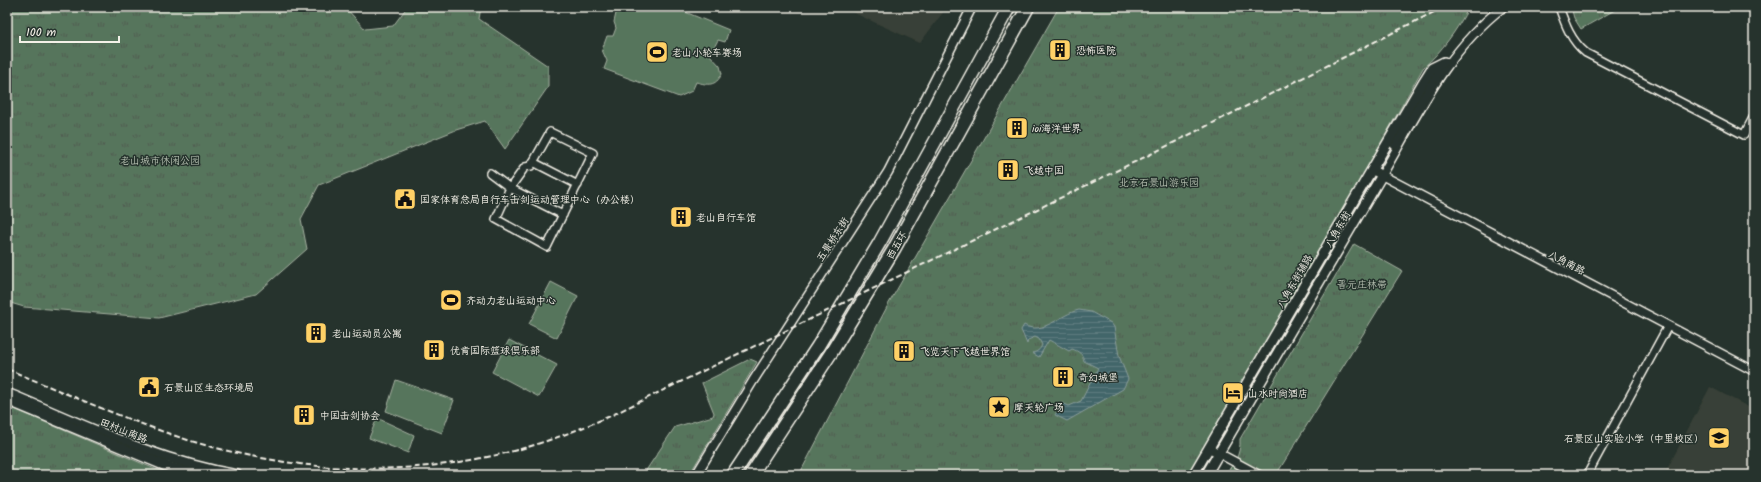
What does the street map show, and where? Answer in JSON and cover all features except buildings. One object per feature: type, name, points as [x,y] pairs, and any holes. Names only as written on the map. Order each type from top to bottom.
[{"type":"highway","points":[[976,70],[1003,7]]},
{"type":"highway","name":"西五环","points":[[733,475],[830,327],[880,242],[976,70],[1009,7]]},
{"type":"highway","name":"西五环","points":[[750,475],[831,353],[890,256],[1028,7]]},
{"type":"highway","points":[[1001,58],[1035,7]]},
{"type":"main road","name":"八角东街","points":[[1199,475],[1377,172],[1444,62]]},
{"type":"main road","name":"田村山南路","points":[[7,393],[156,455],[185,464],[237,475]]},
{"type":"main road","name":"田村山南路","points":[[7,400],[159,463],[199,475]]},
{"type":"main road","name":"八角东街","points":[[1206,475],[1214,450]]},
{"type":"main road","points":[[1193,475],[1214,450]]},
{"type":"street","name":"五景桥东街","points":[[696,475],[765,362],[888,172],[972,7]]},
{"type":"street","name":"八角东街","points":[[1444,62],[1462,38],[1494,7]]},
{"type":"street","name":"八角东街","points":[[1377,172],[1460,48],[1477,30],[1503,7]]},
{"type":"street","points":[[1559,7],[1576,45],[1586,53],[1744,135],[1754,116]]},
{"type":"street","points":[[550,132],[593,153],[578,185],[547,247],[496,219],[510,188],[525,167],[531,166],[550,132]]},
{"type":"street","points":[[533,162],[578,185]]},
{"type":"street","name":"八角南路","points":[[1377,172],[1754,372]]},
{"type":"street","points":[[490,173],[510,188],[562,215]]},
{"type":"street","points":[[1587,475],[1668,326]]},
{"type":"street","points":[[1214,450],[1259,475]]},
{"type":"shaded area","points":[[841,7],[947,7],[920,43]]},
{"type":"shaded area","name":"石景区山实验小学（中里校区）","points":[[1710,387],[1754,410],[1754,465],[1749,475],[1664,475]]},
{"type":"green space","name":"老山城市休闲公园","points":[[7,7],[345,7],[365,29],[393,26],[407,7],[481,7],[479,19],[548,66],[548,87],[505,149],[485,121],[456,130],[319,185],[301,219],[307,249],[256,294],[159,318],[24,307],[7,302]]},
{"type":"green space","name":"老山小轮车赛场","points":[[621,7],[673,7],[729,30],[725,42],[718,40],[710,55],[720,66],[722,74],[717,81],[711,84],[696,82],[692,91],[679,97],[604,69],[607,61],[602,50],[607,36],[613,36],[616,28],[614,22],[617,9]]},
{"type":"green space","name":"北京石景山游乐园","points":[[1059,7],[1469,7],[1449,40],[1437,55],[1423,68],[1330,234],[1190,475],[799,475],[888,305]]},
{"type":"green space","points":[[1571,7],[1620,7],[1581,29],[1574,18]]},
{"type":"green space","name":"晋元庄林带","points":[[1354,244],[1402,271],[1276,475],[1221,475],[1230,469],[1236,460],[1240,439]]},
{"type":"green space","points":[[551,282],[578,296],[557,338],[529,324]]},
{"type":"green space","points":[[509,340],[557,365],[539,397],[492,372]]},
{"type":"green space","points":[[750,359],[757,362],[689,475],[643,475],[675,427],[713,416],[714,413],[702,383]]},
{"type":"green space","points":[[396,380],[454,400],[442,433],[386,411]]},
{"type":"green space","points":[[7,406],[155,469],[179,475],[7,475]]},
{"type":"green space","points":[[377,418],[414,435],[408,453],[369,438]]},
{"type":"water","points":[[1079,310],[1091,312],[1111,323],[1114,327],[1119,356],[1128,379],[1123,389],[1067,421],[1055,415],[1062,403],[1069,406],[1081,401],[1098,368],[1084,361],[1080,353],[1072,349],[1069,351],[1049,340],[1039,357],[1032,353],[1038,350],[1042,345],[1039,339],[1035,337],[1028,340],[1027,344],[1021,330],[1024,325],[1031,328],[1045,326]]},
{"type":"railway","points":[[7,369],[144,425],[191,441],[265,459],[340,468],[378,469],[454,463],[507,453],[551,440],[608,417],[1151,154],[1444,7]]},
{"type":"place","name":"恐怖医院","points":[[1060,50]]},
{"type":"place","name":"老山小轮车赛场","points":[[657,52]]},
{"type":"place","name":"ioi海洋世界","points":[[1017,128]]},
{"type":"place","name":"飞越中国","points":[[1008,170]]},
{"type":"place","name":"国家体育总局自行车击剑运动管理中心（办公楼）","points":[[405,199]]},
{"type":"place","name":"老山自行车馆","points":[[681,217]]},
{"type":"place","name":"齐动力老山运动中心","points":[[451,300]]},
{"type":"place","name":"老山运动员公寓","points":[[316,333]]},
{"type":"place","name":"优肯国际篮球俱乐部","points":[[434,350]]},
{"type":"place","name":"飞览天下飞越世界馆","points":[[904,351]]},
{"type":"place","name":"奇幻城堡","points":[[1063,377]]},
{"type":"place","name":"石景山区生态环境局","points":[[149,387]]},
{"type":"place","name":"山水时尚酒店","points":[[1233,393]]},
{"type":"place","name":"摩天轮广场","points":[[999,407]]},
{"type":"place","name":"中国击剑协会","points":[[304,415]]},
{"type":"place","name":"石景区山实验小学（中里校区）","points":[[1719,438]]}]
